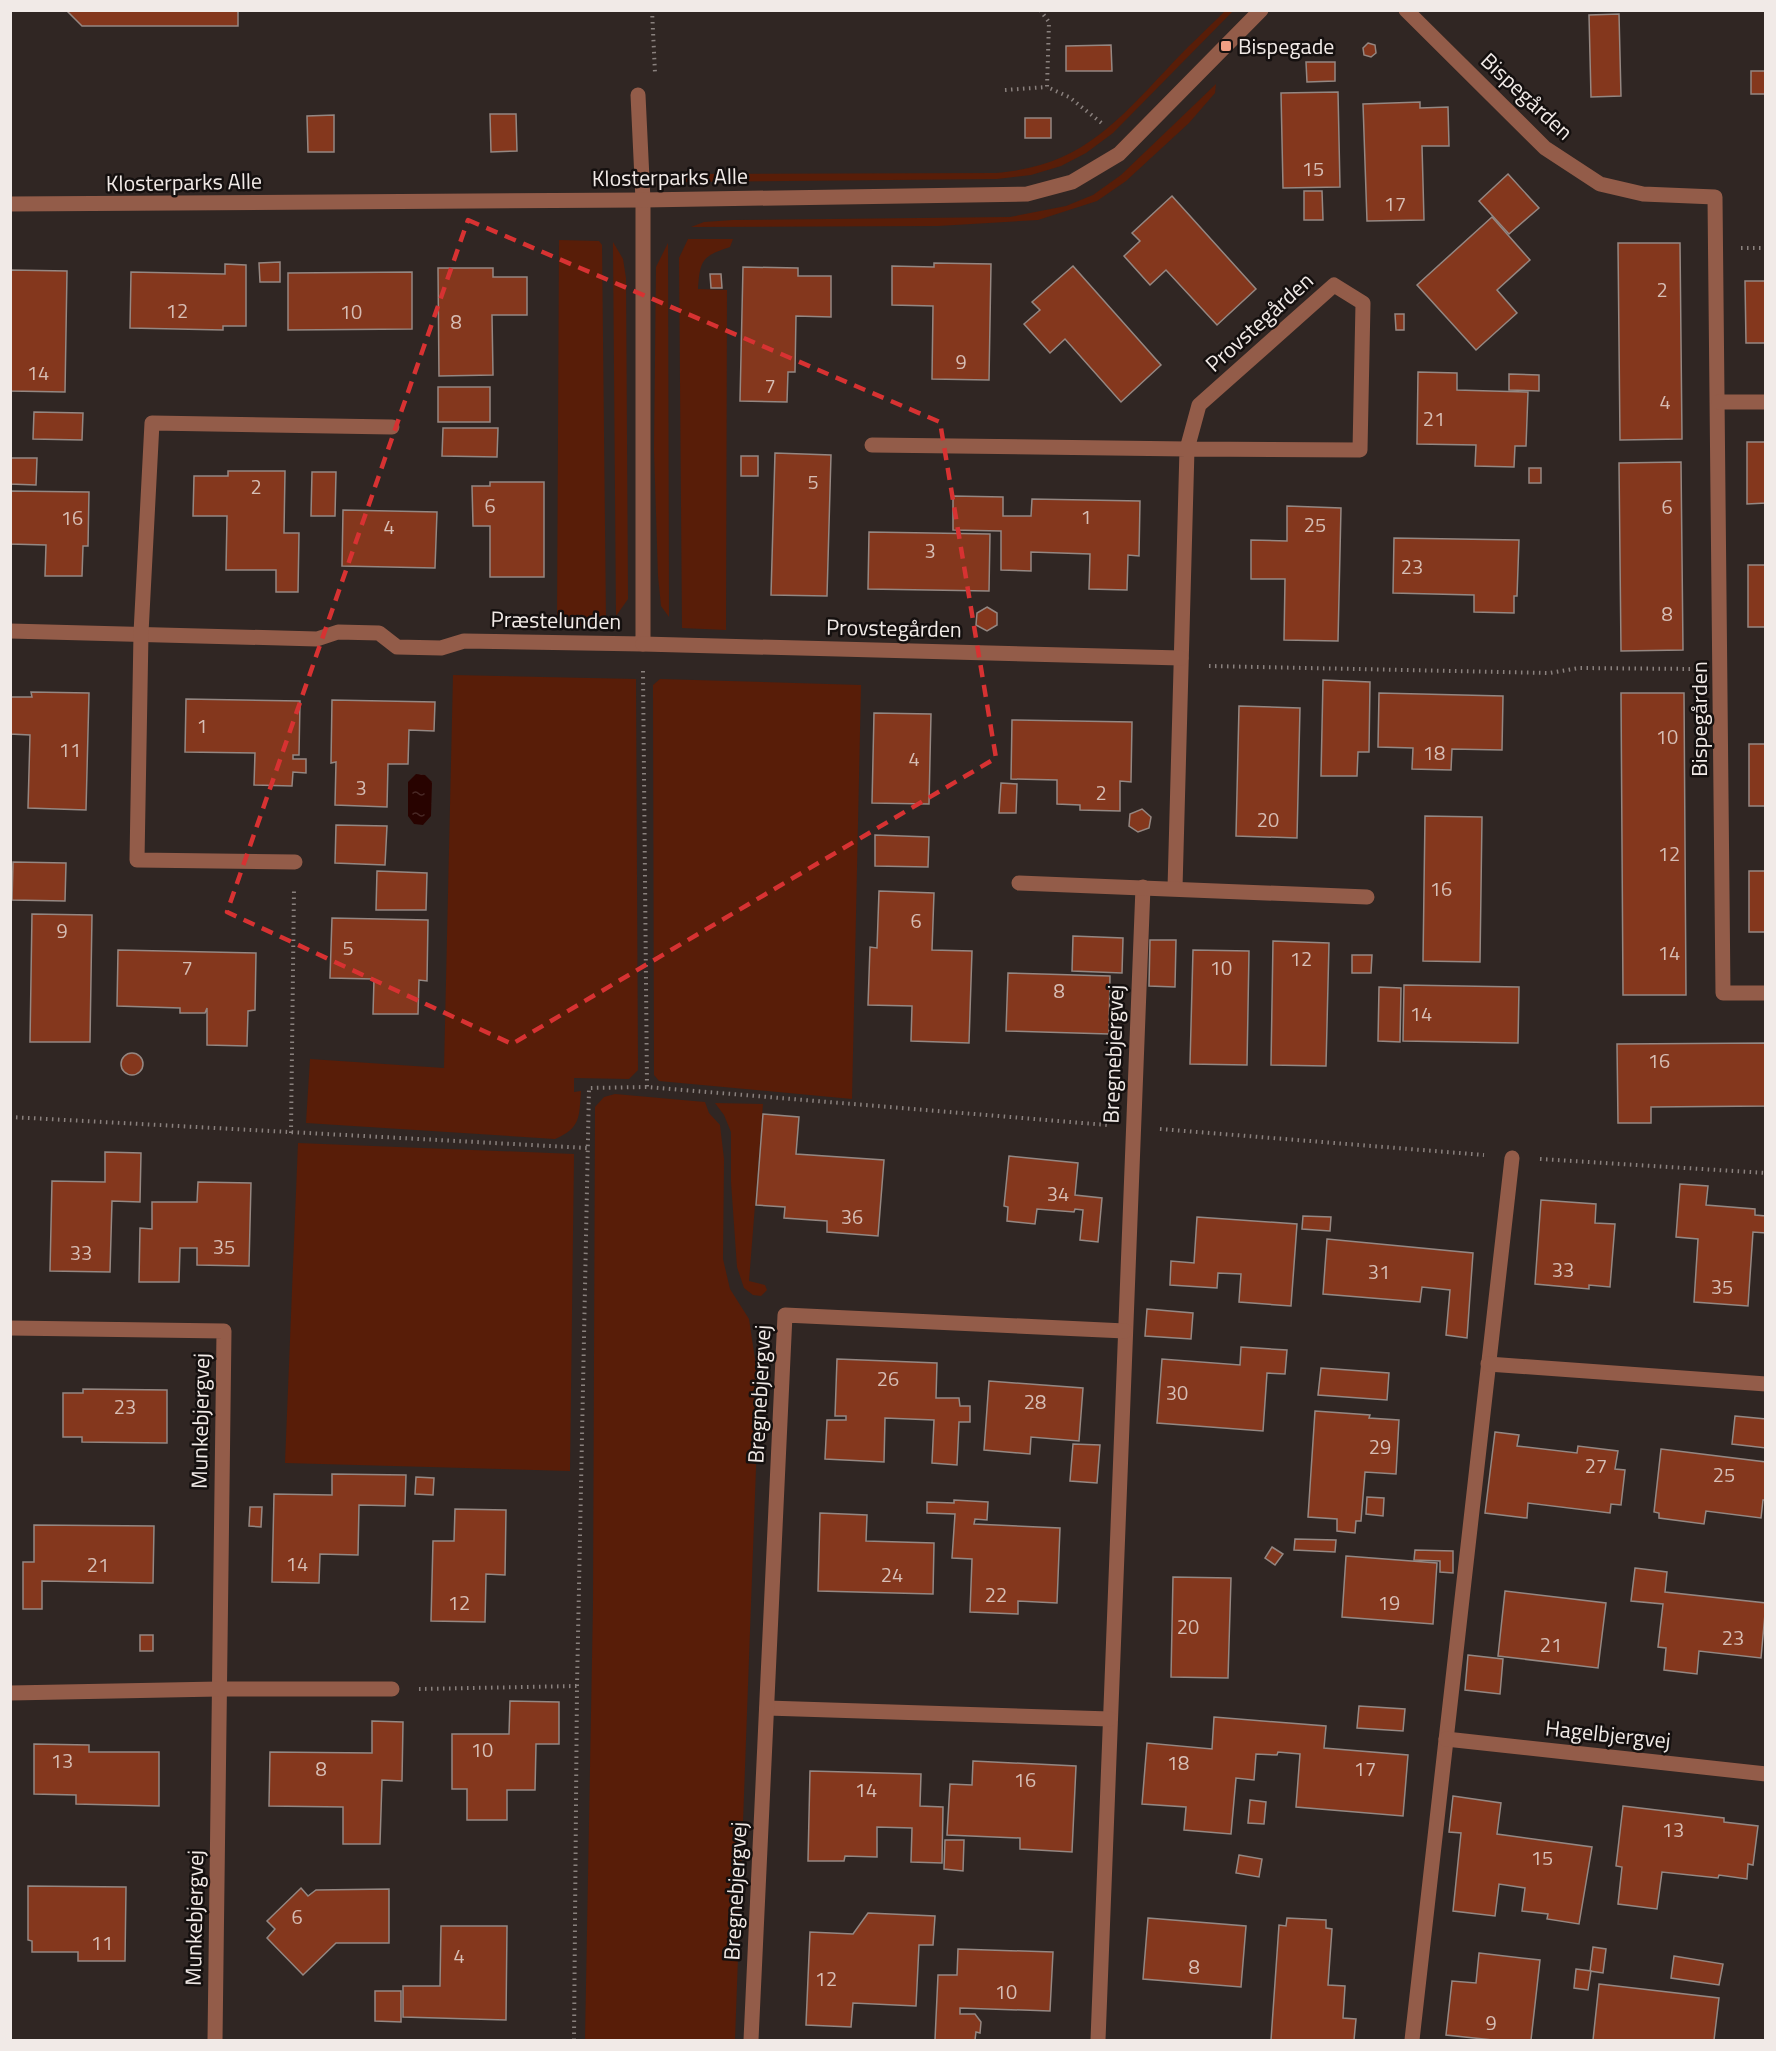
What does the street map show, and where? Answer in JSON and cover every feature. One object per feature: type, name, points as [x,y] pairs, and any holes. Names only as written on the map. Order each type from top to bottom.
[{"type":"street","name":"Klosterparks Alle","points":[[10,204],[643,200],[1027,194],[1072,182],[1119,154],[1261,10]]},
{"type":"street","name":"Bispegården","points":[[1406,10],[1545,148],[1600,184],[1643,194],[1715,197],[1719,402],[1723,993],[1766,993]]},
{"type":"street","name":"Præstelunden","points":[[10,631],[317,639],[338,632],[380,633],[397,647],[441,648],[464,641],[643,644],[643,200],[638,95]]},
{"type":"street","name":"Provstegården","points":[[872,445],[1186,449],[1360,450],[1363,303],[1334,285],[1199,405],[1186,449],[1175,888]]},
{"type":"street","points":[[1719,402],[1766,402]]},
{"type":"street","points":[[295,862],[137,860],[141,633],[152,423],[392,427]]},
{"type":"street","name":"Provstegården","points":[[643,644],[1181,661]]},
{"type":"street","points":[[1019,883],[1367,897]]},
{"type":"street","name":"Bregnebjergvej","points":[[1098,2040],[1143,887]]},
{"type":"street","points":[[1412,2040],[1512,1158]]},
{"type":"street","name":"Bregnebjergvej","points":[[751,2040],[785,1315],[1125,1331]]},
{"type":"street","name":"Munkebjergvej","points":[[10,1328],[224,1331],[214,2040]]},
{"type":"street","points":[[1488,1364],[1766,1384]]},
{"type":"street","points":[[10,1693],[219,1689],[392,1689]]},
{"type":"street","points":[[767,1708],[1110,1719]]},
{"type":"street","name":"Hagelbjergvej","points":[[1446,1739],[1766,1774]]},
{"type":"path","points":[[652,10],[656,84]]},
{"type":"path","points":[[1041,10],[1049,22],[1047,87]]},
{"type":"path","points":[[1005,90],[1047,87],[1069,98],[1104,125]]},
{"type":"path","points":[[643,644],[647,1087]]},
{"type":"path","points":[[1181,661],[1549,673],[1579,668],[1721,669]]},
{"type":"path","points":[[291,1133],[295,862]]},
{"type":"path","points":[[10,1117],[587,1148]]},
{"type":"path","points":[[392,1689],[577,1686]]},
{"type":"highlighted area","points":[[468,220],[940,422],[996,758],[512,1044],[227,912]]},
{"type":"shaded area","points":[[1225,11],[1233,11],[1113,133],[1086,153],[1061,166],[1031,175],[997,179],[677,182],[677,174],[996,173],[1025,169],[1050,162],[1092,140],[1111,125]]},
{"type":"shaded area","points":[[1216,84],[1215,93],[1189,123],[1126,181],[1097,201],[1038,220],[938,226],[691,227],[704,222],[733,220],[1010,217],[1066,206],[1093,195],[1121,175]]},
{"type":"shaded area","points":[[688,239],[733,239],[730,247],[713,253],[704,260],[698,289],[727,290],[726,630],[682,628],[679,258]]},
{"type":"shaded area","points":[[559,240],[599,241],[602,245],[606,622],[597,627],[557,626]]},
{"type":"shaded area","points":[[613,242],[623,259],[626,278],[628,599],[616,616]]},
{"type":"shaded area","points":[[668,243],[669,617],[661,606],[658,576],[654,450],[656,267]]},
{"type":"shaded area","points":[[453,675],[636,679],[638,1070],[629,1079],[574,1078],[574,1092],[581,1091],[579,1115],[570,1131],[555,1139],[306,1123],[310,1059],[444,1068]]},
{"type":"shaded area","points":[[660,679],[861,685],[852,1099],[659,1081],[654,1075],[653,685]]},
{"type":"shaded area","points":[[615,1094],[705,1102],[709,1113],[720,1125],[724,1159],[723,1259],[730,1289],[749,1319],[759,1386],[735,2040],[585,2040],[593,1604],[595,1107],[604,1097]]},
{"type":"shaded area","points":[[715,1103],[763,1104],[749,1281],[765,1285],[767,1290],[761,1296],[753,1295],[744,1288],[737,1267],[731,1182],[731,1132],[724,1115]]},
{"type":"shaded area","points":[[298,1143],[574,1154],[570,1471],[285,1463]]},
{"type":"water","points":[[416,774],[425,775],[432,782],[431,816],[423,825],[414,824],[408,816],[408,782]]},
{"type":"building","points":[[66,10],[238,10],[238,26],[82,26]]},
{"type":"building","points":[[265,10],[421,10],[265,11]]},
{"type":"building","points":[[1619,14],[1621,96],[1591,97],[1589,15]]},
{"type":"building","points":[[1368,43],[1375,45],[1376,53],[1371,57],[1364,55],[1363,48]]},
{"type":"building","points":[[1111,45],[1112,71],[1066,71],[1066,46]]},
{"type":"building","points":[[1306,62],[1335,62],[1335,81],[1307,82]]},
{"type":"building","points":[[1751,71],[1766,71],[1766,94],[1751,94]]},
{"type":"building","points":[[1338,92],[1340,187],[1283,188],[1281,93]]},
{"type":"building","points":[[1420,102],[1420,108],[1448,107],[1449,146],[1422,146],[1424,220],[1367,221],[1363,104]]},
{"type":"building","points":[[490,114],[516,114],[517,151],[491,152]]},
{"type":"building","points":[[334,115],[334,152],[308,152],[307,116]]},
{"type":"building","points":[[1025,118],[1051,118],[1051,138],[1025,138]]},
{"type":"building","points":[[1508,174],[1539,208],[1509,234],[1479,201]]},
{"type":"building","points":[[1304,191],[1322,191],[1323,220],[1304,220]]},
{"type":"building","points":[[1172,196],[1256,289],[1217,325],[1166,270],[1150,285],[1124,256],[1140,241],[1132,233]]},
{"type":"building","points":[[1492,217],[1530,260],[1497,290],[1517,313],[1476,350],[1417,285]]},
{"type":"building","points":[[1618,243],[1680,243],[1682,439],[1620,440]]},
{"type":"building","points":[[280,262],[280,282],[260,282],[259,263]]},
{"type":"building","points":[[934,263],[991,264],[989,380],[932,379],[933,306],[892,305],[892,266],[934,267]]},
{"type":"building","points":[[225,264],[246,265],[246,326],[223,326],[223,330],[130,328],[131,272],[225,274]]},
{"type":"building","points":[[1073,266],[1161,365],[1121,402],[1065,339],[1050,353],[1024,324],[1040,310],[1032,302]]},
{"type":"building","points":[[743,267],[798,268],[798,276],[831,276],[831,317],[796,316],[795,372],[788,372],[787,402],[740,401]]},
{"type":"building","points":[[438,268],[493,268],[493,277],[527,277],[527,315],[492,315],[493,375],[439,376]]},
{"type":"building","points":[[11,270],[67,271],[65,392],[10,391]]},
{"type":"building","points":[[412,272],[412,329],[288,330],[288,273]]},
{"type":"building","points":[[710,274],[721,274],[722,288],[711,288]]},
{"type":"building","points":[[1745,281],[1766,281],[1766,343],[1746,343]]},
{"type":"building","points":[[1395,314],[1404,314],[1404,330],[1396,330]]},
{"type":"building","points":[[1418,372],[1457,373],[1457,390],[1528,392],[1526,446],[1515,446],[1514,467],[1475,466],[1476,445],[1417,444]]},
{"type":"building","points":[[1509,374],[1539,375],[1539,391],[1509,390]]},
{"type":"building","points":[[438,387],[490,387],[490,422],[438,422]]},
{"type":"building","points":[[34,412],[83,413],[82,440],[33,439]]},
{"type":"building","points":[[443,428],[498,428],[497,457],[442,456]]},
{"type":"building","points":[[1747,442],[1766,442],[1766,503],[1747,504]]},
{"type":"building","points":[[775,453],[831,455],[827,596],[771,595]]},
{"type":"building","points":[[741,456],[758,456],[758,476],[741,476]]},
{"type":"building","points":[[10,458],[37,458],[36,485],[10,484]]},
{"type":"building","points":[[1681,462],[1683,650],[1621,651],[1619,463]]},
{"type":"building","points":[[1529,468],[1541,468],[1541,483],[1529,483]]},
{"type":"building","points":[[228,471],[285,471],[284,533],[299,533],[298,592],[276,592],[276,570],[226,570],[227,516],[193,516],[194,476],[228,476]]},
{"type":"building","points":[[312,472],[336,472],[335,516],[311,516]]},
{"type":"building","points":[[490,482],[544,482],[544,577],[490,577],[490,526],[473,526],[472,486],[490,486]]},
{"type":"building","points":[[10,491],[89,492],[88,546],[83,546],[82,576],[45,576],[46,545],[10,544]]},
{"type":"building","points":[[953,496],[1003,497],[1003,516],[1031,516],[1032,499],[1140,501],[1139,556],[1128,555],[1127,590],[1089,589],[1090,554],[1031,552],[1031,571],[1001,570],[1001,531],[953,530]]},
{"type":"building","points":[[1287,506],[1341,508],[1338,641],[1284,640],[1285,579],[1251,579],[1251,540],[1287,541]]},
{"type":"building","points":[[343,510],[437,512],[435,568],[342,566]]},
{"type":"building","points":[[869,532],[990,534],[989,591],[868,589]]},
{"type":"building","points":[[1394,538],[1519,540],[1517,596],[1514,596],[1514,613],[1474,612],[1474,595],[1393,593]]},
{"type":"building","points":[[1748,565],[1766,565],[1766,627],[1748,627]]},
{"type":"building","points":[[987,607],[997,613],[997,625],[987,631],[976,625],[977,613]]},
{"type":"building","points":[[1323,680],[1370,682],[1369,752],[1358,752],[1357,776],[1321,776]]},
{"type":"building","points":[[31,692],[89,693],[86,810],[28,808],[30,735],[10,734],[10,697],[32,697]]},
{"type":"building","points":[[1379,693],[1503,696],[1502,750],[1452,749],[1451,770],[1412,769],[1413,748],[1378,747]]},
{"type":"building","points":[[1621,693],[1684,693],[1686,995],[1623,995]]},
{"type":"building","points":[[186,699],[300,701],[299,755],[293,755],[293,759],[306,759],[306,773],[293,772],[292,786],[254,785],[255,753],[185,752]]},
{"type":"building","points":[[332,700],[435,702],[434,731],[409,730],[408,764],[388,764],[387,807],[335,805],[336,762],[331,763]]},
{"type":"building","points":[[1239,706],[1300,708],[1297,838],[1236,836]]},
{"type":"building","points":[[874,713],[931,714],[929,804],[872,803]]},
{"type":"building","points":[[1012,720],[1132,722],[1131,782],[1120,781],[1120,811],[1080,810],[1080,805],[1057,804],[1057,780],[1011,779]]},
{"type":"building","points":[[1749,744],[1766,744],[1766,806],[1749,806]]},
{"type":"building","points":[[1001,783],[1017,784],[1016,813],[999,813]]},
{"type":"building","points":[[1142,809],[1151,817],[1149,828],[1138,832],[1129,826],[1130,814]]},
{"type":"building","points":[[1425,816],[1482,817],[1480,962],[1423,961]]},
{"type":"building","points":[[336,825],[387,826],[385,865],[335,863]]},
{"type":"building","points":[[875,835],[929,837],[928,867],[875,866]]},
{"type":"building","points":[[13,862],[66,863],[65,901],[12,900]]},
{"type":"building","points":[[377,871],[427,873],[426,910],[376,910]]},
{"type":"building","points":[[1749,871],[1766,871],[1766,932],[1749,932]]},
{"type":"building","points":[[879,891],[934,893],[932,950],[972,951],[969,1043],[911,1041],[912,1006],[868,1005],[870,947],[877,948]]},
{"type":"building","points":[[32,914],[92,915],[90,1042],[30,1042]]},
{"type":"building","points":[[332,918],[428,920],[427,981],[419,980],[418,1014],[373,1014],[374,979],[330,978]]},
{"type":"building","points":[[1073,936],[1123,938],[1122,973],[1072,971]]},
{"type":"building","points":[[1150,940],[1176,940],[1175,987],[1149,986]]},
{"type":"building","points":[[1273,941],[1329,943],[1326,1066],[1271,1065]]},
{"type":"building","points":[[118,950],[256,953],[255,1010],[248,1011],[247,1046],[207,1045],[207,1008],[205,1013],[180,1013],[180,1008],[117,1006]]},
{"type":"building","points":[[1193,950],[1249,951],[1247,1065],[1190,1064]]},
{"type":"building","points":[[1352,955],[1372,955],[1371,973],[1352,973]]},
{"type":"building","points":[[1008,973],[1110,976],[1109,1034],[1006,1031]]},
{"type":"building","points":[[1404,985],[1519,987],[1518,1043],[1403,1041]]},
{"type":"building","points":[[1379,987],[1401,988],[1400,1042],[1378,1041]]},
{"type":"building","points":[[1766,1043],[1766,1106],[1651,1107],[1651,1123],[1618,1123],[1617,1044]]},
{"type":"building","points":[[132,1053],[140,1056],[143,1064],[140,1072],[132,1075],[124,1072],[121,1064],[124,1056]]},
{"type":"building","points":[[763,1114],[799,1117],[796,1154],[884,1160],[878,1236],[827,1232],[827,1221],[784,1218],[785,1207],[756,1205]]},
{"type":"building","points":[[105,1152],[141,1153],[140,1202],[112,1201],[110,1272],[50,1271],[52,1181],[105,1182]]},
{"type":"building","points":[[1009,1156],[1078,1163],[1075,1195],[1102,1198],[1098,1242],[1080,1240],[1083,1210],[1075,1209],[1074,1212],[1037,1209],[1035,1224],[1007,1221],[1008,1207],[1004,1206]]},
{"type":"building","points":[[198,1182],[251,1183],[249,1266],[197,1265],[197,1248],[180,1248],[179,1282],[139,1282],[140,1228],[152,1229],[152,1202],[197,1202]]},
{"type":"building","points":[[1680,1184],[1708,1186],[1706,1205],[1755,1209],[1755,1215],[1766,1216],[1766,1233],[1753,1232],[1748,1306],[1694,1302],[1698,1239],[1676,1237]]},
{"type":"building","points":[[1541,1200],[1596,1204],[1595,1223],[1615,1224],[1610,1287],[1589,1285],[1589,1289],[1535,1284]]},
{"type":"building","points":[[1303,1216],[1331,1217],[1330,1231],[1302,1229]]},
{"type":"building","points":[[1197,1217],[1297,1224],[1291,1306],[1239,1302],[1241,1274],[1218,1273],[1217,1288],[1170,1285],[1171,1261],[1194,1263]]},
{"type":"building","points":[[1327,1239],[1473,1253],[1467,1338],[1446,1335],[1450,1290],[1422,1287],[1420,1302],[1323,1294]]},
{"type":"building","points":[[1147,1309],[1193,1313],[1191,1339],[1145,1336]]},
{"type":"building","points":[[1241,1347],[1287,1350],[1285,1374],[1267,1373],[1263,1431],[1157,1423],[1162,1359],[1240,1365]]},
{"type":"building","points":[[837,1359],[937,1363],[936,1398],[959,1398],[960,1406],[970,1406],[970,1422],[959,1422],[957,1465],[932,1463],[934,1420],[885,1418],[884,1462],[825,1459],[827,1420],[846,1420],[846,1416],[835,1416]]},
{"type":"building","points":[[1321,1368],[1389,1373],[1387,1400],[1318,1395]]},
{"type":"building","points":[[989,1381],[1083,1388],[1079,1441],[1031,1437],[1030,1454],[984,1450]]},
{"type":"building","points":[[83,1389],[167,1390],[167,1443],[82,1442],[82,1437],[63,1437],[63,1393],[83,1393]]},
{"type":"building","points":[[1315,1411],[1370,1415],[1369,1418],[1399,1420],[1396,1474],[1365,1472],[1361,1521],[1356,1521],[1355,1533],[1337,1531],[1337,1519],[1308,1517]]},
{"type":"building","points":[[1735,1416],[1766,1419],[1766,1448],[1732,1444]]},
{"type":"building","points":[[1495,1432],[1519,1435],[1517,1446],[1577,1453],[1578,1446],[1618,1451],[1615,1469],[1625,1470],[1621,1505],[1611,1504],[1610,1513],[1528,1503],[1527,1518],[1485,1513]]},
{"type":"building","points":[[1073,1444],[1100,1445],[1097,1483],[1070,1481]]},
{"type":"building","points":[[1661,1449],[1766,1462],[1766,1500],[1763,1500],[1761,1518],[1706,1511],[1704,1524],[1659,1518],[1659,1513],[1654,1512]]},
{"type":"building","points":[[332,1474],[406,1475],[405,1506],[359,1505],[358,1555],[320,1554],[319,1583],[272,1582],[274,1494],[332,1495]]},
{"type":"building","points":[[416,1477],[434,1478],[433,1495],[415,1494]]},
{"type":"building","points":[[1367,1497],[1384,1498],[1383,1516],[1366,1514]]},
{"type":"building","points":[[954,1500],[988,1502],[987,1520],[975,1519],[974,1524],[1060,1528],[1057,1603],[1018,1601],[1018,1614],[970,1612],[972,1559],[952,1558],[955,1514],[927,1513],[927,1502],[954,1503]]},
{"type":"building","points":[[250,1507],[262,1507],[261,1527],[249,1526]]},
{"type":"building","points":[[455,1509],[506,1510],[505,1575],[486,1574],[485,1622],[431,1621],[433,1541],[454,1541]]},
{"type":"building","points":[[820,1513],[867,1515],[866,1541],[934,1543],[933,1594],[818,1591]]},
{"type":"building","points":[[34,1525],[154,1526],[153,1583],[42,1581],[42,1609],[23,1609],[23,1562],[34,1562]]},
{"type":"building","points":[[1295,1539],[1336,1540],[1335,1552],[1294,1550]]},
{"type":"building","points":[[1272,1547],[1283,1554],[1275,1565],[1265,1558]]},
{"type":"building","points":[[1415,1550],[1453,1551],[1453,1573],[1440,1572],[1440,1561],[1414,1560]]},
{"type":"building","points":[[1346,1556],[1437,1563],[1433,1624],[1342,1617]]},
{"type":"building","points":[[1635,1568],[1667,1572],[1665,1592],[1766,1603],[1761,1658],[1699,1651],[1697,1674],[1664,1670],[1666,1648],[1658,1647],[1663,1604],[1631,1601]]},
{"type":"building","points":[[1173,1577],[1231,1578],[1228,1678],[1171,1677]]},
{"type":"building","points":[[1505,1591],[1606,1603],[1598,1668],[1498,1656]]},
{"type":"building","points":[[140,1635],[153,1635],[153,1651],[140,1651]]},
{"type":"building","points":[[1468,1655],[1503,1659],[1500,1694],[1465,1690]]},
{"type":"building","points":[[510,1701],[559,1702],[559,1744],[536,1744],[535,1790],[507,1790],[507,1820],[467,1820],[467,1789],[452,1789],[452,1734],[509,1734]]},
{"type":"building","points":[[1359,1706],[1405,1709],[1403,1731],[1357,1728]]},
{"type":"building","points":[[1214,1717],[1326,1726],[1324,1748],[1408,1755],[1403,1816],[1296,1807],[1300,1754],[1278,1752],[1277,1755],[1256,1754],[1254,1780],[1236,1778],[1231,1834],[1184,1830],[1186,1807],[1142,1804],[1147,1743],[1212,1749]]},
{"type":"building","points":[[372,1721],[403,1722],[402,1781],[382,1780],[380,1844],[343,1844],[343,1807],[269,1806],[270,1752],[372,1753]]},
{"type":"building","points":[[34,1744],[89,1745],[89,1752],[159,1752],[159,1806],[76,1804],[76,1795],[34,1794]]},
{"type":"building","points":[[973,1761],[1076,1766],[1072,1852],[1020,1849],[1020,1838],[947,1835],[950,1784],[972,1785]]},
{"type":"building","points":[[810,1771],[921,1774],[920,1806],[943,1807],[942,1863],[911,1862],[912,1828],[877,1827],[877,1857],[845,1856],[844,1861],[808,1861]]},
{"type":"building","points":[[1453,1796],[1501,1803],[1497,1834],[1592,1847],[1579,1924],[1547,1919],[1548,1914],[1522,1911],[1525,1888],[1499,1884],[1495,1916],[1453,1911],[1461,1833],[1449,1832]]},
{"type":"building","points":[[1250,1800],[1266,1802],[1264,1824],[1248,1823]]},
{"type":"building","points":[[1623,1806],[1724,1818],[1724,1822],[1758,1826],[1753,1865],[1748,1864],[1747,1879],[1662,1872],[1657,1909],[1618,1904],[1622,1867],[1616,1866]]},
{"type":"building","points":[[945,1840],[964,1840],[963,1871],[944,1869]]},
{"type":"building","points":[[1239,1855],[1262,1859],[1259,1877],[1236,1873]]},
{"type":"building","points":[[28,1886],[126,1887],[125,1961],[78,1961],[78,1952],[32,1952],[32,1941],[28,1940]]},
{"type":"building","points":[[301,1888],[308,1896],[316,1890],[389,1889],[389,1943],[336,1943],[303,1975],[267,1938],[275,1929],[267,1921]]},
{"type":"building","points":[[868,1913],[935,1916],[933,1945],[919,1945],[916,2006],[853,2003],[851,2027],[806,2025],[810,1932],[853,1934]]},
{"type":"building","points":[[1148,1918],[1246,1926],[1241,1987],[1143,1979]]},
{"type":"building","points":[[1287,1918],[1326,1920],[1326,1928],[1332,1929],[1328,1985],[1345,1986],[1343,2018],[1356,2019],[1354,2040],[1271,2040],[1279,1925],[1286,1926]]},
{"type":"building","points":[[441,1926],[507,1926],[506,2020],[403,2017],[403,1986],[440,1986]]},
{"type":"building","points":[[1593,1947],[1606,1949],[1603,1973],[1590,1971]]},
{"type":"building","points":[[958,1949],[1053,1952],[1050,2011],[960,2008],[960,2014],[975,2014],[981,2022],[980,2033],[976,2032],[975,2040],[935,2040],[938,1975],[957,1975]]},
{"type":"building","points":[[1479,1953],[1540,1960],[1531,2040],[1493,2040],[1446,2035],[1452,1981],[1476,1983]]},
{"type":"building","points":[[1674,1956],[1723,1964],[1719,1985],[1671,1978]]},
{"type":"building","points":[[1576,1969],[1591,1971],[1588,1990],[1574,1988]]},
{"type":"building","points":[[1599,1984],[1719,1998],[1714,2040],[1593,2040]]},
{"type":"building","points":[[375,1991],[401,1991],[401,2022],[375,2021]]},
{"type":"place","name":"Bispegade","points":[[1226,46]]}]
